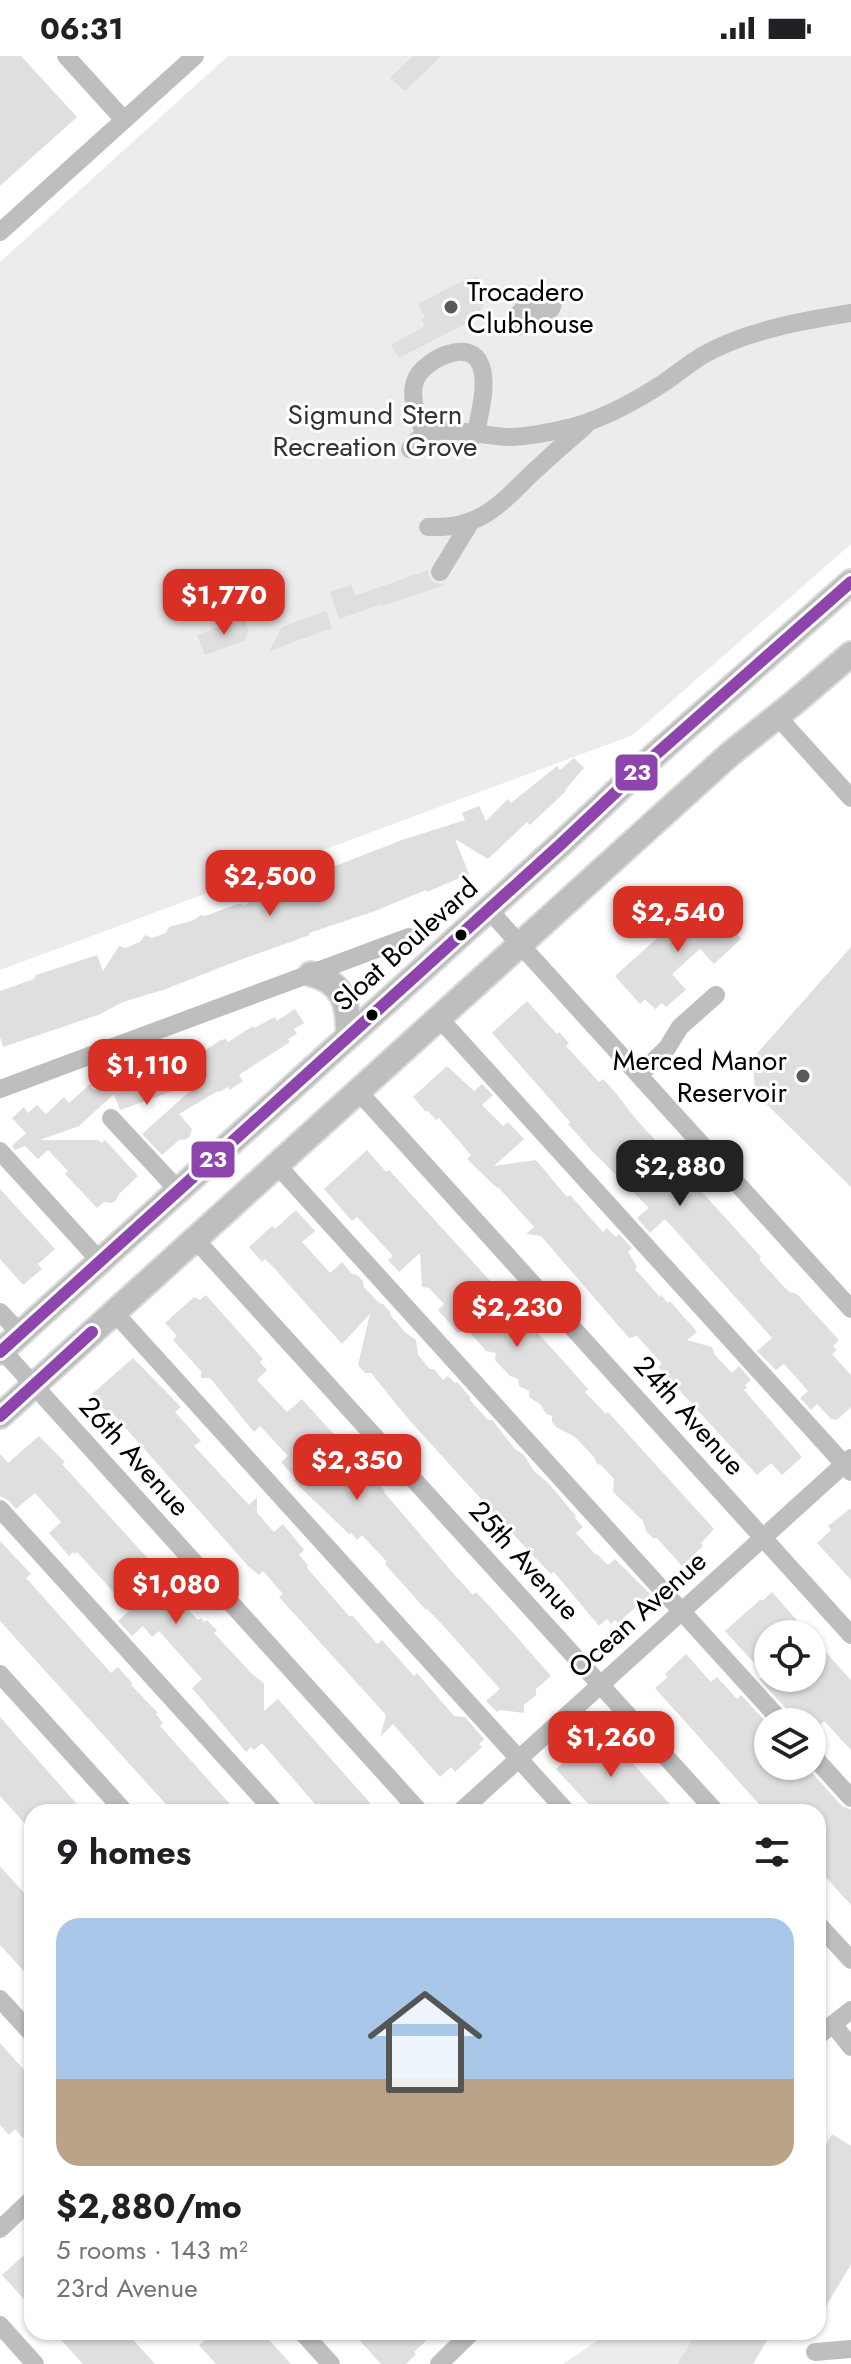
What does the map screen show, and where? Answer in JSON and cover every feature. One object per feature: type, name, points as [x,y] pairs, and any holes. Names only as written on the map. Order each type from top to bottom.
[{"type":"main road","name":"Sloat Boulevard","points":[[1,1351],[663,748],[851,582]]},
{"type":"main road","points":[[0,1416],[730,754],[851,654]]},
{"type":"main road","points":[[311,974],[330,981],[341,994],[347,1012],[348,1036]]},
{"type":"street","points":[[66,56],[124,120]]},
{"type":"street","points":[[0,232],[195,56]]},
{"type":"street","points":[[410,449],[425,434],[444,430],[476,435],[531,436],[590,422],[640,398],[724,345],[770,330],[851,313]]},
{"type":"street","points":[[425,434],[415,406],[413,391],[417,376],[433,362],[460,351],[472,353],[482,367],[483,386],[476,435]]},
{"type":"street","points":[[428,527],[470,523],[492,511],[590,422]]},
{"type":"street","points":[[440,572],[470,523]]},
{"type":"street","points":[[777,716],[851,798]]},
{"type":"street","points":[[488,909],[851,1309]]},
{"type":"street","points":[[0,1089],[409,937]]},
{"type":"street","points":[[639,1075],[667,1048],[680,1027],[716,995]]},
{"type":"street","points":[[439,1018],[849,1464]]},
{"type":"street","name":"24th Avenue","points":[[358,1091],[851,1635]]},
{"type":"street","points":[[111,1118],[178,1190]]},
{"type":"street","points":[[0,1151],[100,1261]]},
{"type":"street","points":[[277,1165],[769,1708]]},
{"type":"street","name":"25th Avenue","points":[[195,1239],[709,1804]]},
{"type":"street","points":[[0,1312],[20,1333]]},
{"type":"street","points":[[114,1312],[560,1804]]},
{"type":"street","name":"26th Avenue","points":[[1,1351],[413,1804]]},
{"type":"street","name":"Ocean Avenue","points":[[469,1804],[849,1464]]},
{"type":"street","points":[[0,1509],[268,1804]]},
{"type":"street","points":[[0,1674],[118,1804]]},
{"type":"street","points":[[826,1770],[851,1798]]},
{"type":"street","points":[[826,1933],[851,1960]]},
{"type":"street","points":[[0,1999],[24,2025]]},
{"type":"street","points":[[826,2029],[851,2010]]},
{"type":"street","points":[[826,2031],[851,2047]]},
{"type":"street","points":[[0,2229],[24,2206]]},
{"type":"street","points":[[0,2325],[35,2364]]},
{"type":"street","points":[[309,2340],[331,2364]]},
{"type":"street","points":[[439,2364],[464,2340]]},
{"type":"street","points":[[815,2352],[851,2349]]},
{"type":"green space","name":"Sigmund Stern Recreation Grove","points":[[228,56],[851,56],[851,544],[633,735],[0,970],[0,262]]},
{"type":"green space","points":[[598,2340],[692,2340],[677,2364],[563,2364]]},
{"type":"shaded area","points":[[547,289],[558,295],[561,303],[554,320],[533,333],[507,334],[507,318],[516,304],[531,294]]},
{"type":"building","points":[[0,56],[21,56],[77,117],[0,186]]},
{"type":"building","points":[[413,56],[441,56],[405,91],[390,78]]},
{"type":"building","name":"Trocadero Clubhouse","points":[[477,276],[488,297],[481,316],[399,358],[391,345],[425,326],[421,319],[425,317],[418,304]]},
{"type":"building","points":[[428,570],[433,582],[445,585],[339,619],[330,592],[351,585],[355,596]]},
{"type":"building","points":[[326,611],[332,628],[269,651],[282,627]]},
{"type":"building","points":[[244,618],[249,631],[244,641],[205,655],[197,635]]},
{"type":"building","points":[[574,758],[584,768],[566,791],[488,859],[455,839],[469,874],[166,989],[123,1002],[98,1015],[3,1047],[0,1037],[0,991],[34,979],[36,975],[97,955],[103,971],[119,946],[125,948],[140,942],[145,935],[152,938],[166,933],[169,927],[201,915],[238,904],[246,905],[250,900],[273,893],[276,889],[402,840],[465,820],[462,813],[479,806],[486,821],[508,799],[511,803],[557,766],[560,770]]},
{"type":"building","points":[[705,895],[741,939],[714,964],[700,949],[672,974],[686,990],[666,1007],[662,1003],[655,1009],[645,999],[640,1004],[615,976]]},
{"type":"building","name":"Merced Manor Reservoir","points":[[851,947],[851,1187],[755,1093],[753,1058]]},
{"type":"building","points":[[527,1001],[569,1043],[566,1046],[599,1082],[603,1079],[615,1092],[783,1286],[797,1294],[839,1340],[833,1346],[837,1350],[832,1354],[851,1375],[851,1407],[837,1420],[831,1419],[817,1404],[811,1410],[800,1398],[808,1391],[784,1364],[776,1370],[757,1351],[772,1338],[665,1219],[650,1233],[637,1218],[649,1208],[591,1150],[492,1033]]},
{"type":"building","points":[[295,1009],[304,1023],[294,1029],[297,1034],[288,1039],[290,1042],[239,1075],[243,1081],[230,1090],[228,1087],[218,1091],[179,1114],[192,1129],[190,1136],[179,1140],[162,1155],[142,1134],[201,1081],[120,1110],[114,1094],[79,1126],[40,1140],[98,1140],[102,1143],[105,1140],[138,1176],[112,1203],[104,1202],[97,1208],[65,1174],[68,1171],[48,1150],[38,1159],[25,1146],[15,1150],[12,1146],[26,1133],[12,1118],[24,1107],[28,1113],[37,1105],[46,1114],[64,1097],[69,1103],[90,1084],[94,1090],[130,1077],[128,1071],[152,1062],[155,1070],[188,1050],[193,1058],[221,1040],[228,1042],[253,1026],[275,1017],[277,1021]]},
{"type":"building","points":[[447,1066],[474,1091],[482,1084],[493,1095],[482,1105],[503,1126],[508,1122],[524,1139],[494,1166],[536,1160],[567,1197],[570,1195],[603,1232],[607,1228],[616,1237],[619,1234],[632,1248],[628,1252],[637,1267],[635,1269],[660,1297],[668,1303],[670,1301],[697,1332],[687,1340],[712,1347],[715,1355],[732,1373],[739,1366],[751,1380],[744,1390],[802,1457],[782,1475],[771,1463],[757,1475],[658,1367],[662,1364],[637,1336],[629,1338],[541,1236],[526,1234],[534,1227],[498,1187],[467,1159],[471,1155],[439,1118],[436,1120],[426,1112],[413,1097]]},
{"type":"building","points":[[367,1150],[386,1172],[389,1170],[566,1364],[588,1389],[585,1392],[606,1414],[608,1412],[714,1529],[701,1543],[703,1546],[682,1566],[657,1538],[646,1531],[643,1521],[613,1492],[614,1479],[575,1437],[556,1427],[552,1416],[546,1414],[541,1405],[529,1397],[529,1391],[519,1386],[518,1379],[510,1376],[495,1360],[496,1353],[486,1351],[467,1329],[458,1333],[438,1310],[444,1304],[429,1288],[422,1287],[420,1253],[399,1272],[388,1260],[393,1256],[357,1217],[352,1221],[324,1189]]},
{"type":"building","points":[[0,1189],[55,1249],[38,1264],[42,1269],[23,1285],[0,1259]]},
{"type":"building","points":[[296,1210],[315,1231],[302,1242],[330,1273],[342,1262],[363,1281],[364,1287],[416,1340],[418,1355],[430,1369],[434,1369],[443,1380],[448,1376],[457,1382],[488,1420],[492,1420],[515,1449],[524,1455],[534,1471],[549,1484],[576,1516],[583,1527],[576,1533],[596,1555],[608,1565],[615,1559],[650,1594],[618,1623],[615,1620],[611,1624],[607,1619],[599,1626],[554,1572],[551,1574],[524,1546],[410,1421],[371,1373],[365,1373],[358,1365],[370,1314],[342,1344],[274,1268],[265,1259],[262,1262],[249,1247]]},
{"type":"building","points":[[206,1295],[263,1359],[260,1362],[267,1370],[257,1380],[287,1412],[302,1399],[453,1573],[473,1595],[476,1592],[551,1676],[524,1705],[524,1713],[497,1712],[486,1701],[500,1689],[362,1535],[357,1540],[349,1534],[299,1486],[281,1462],[288,1456],[260,1426],[254,1432],[210,1378],[201,1378],[201,1371],[173,1340],[177,1336],[165,1323],[194,1297],[200,1300]]},
{"type":"building","points":[[133,1358],[181,1407],[175,1412],[201,1441],[194,1446],[249,1505],[257,1497],[257,1513],[274,1532],[283,1524],[304,1550],[299,1555],[308,1565],[307,1568],[350,1617],[352,1615],[377,1644],[382,1640],[414,1676],[417,1673],[454,1716],[465,1717],[484,1739],[479,1744],[482,1747],[455,1772],[451,1767],[440,1777],[393,1724],[380,1737],[386,1715],[279,1597],[283,1594],[263,1571],[259,1575],[249,1567],[115,1416],[112,1418],[100,1405],[92,1394]]},
{"type":"building","points":[[39,1436],[151,1562],[163,1571],[180,1594],[176,1597],[198,1620],[207,1620],[217,1631],[214,1633],[264,1683],[264,1711],[278,1699],[371,1804],[315,1804],[262,1743],[246,1752],[192,1688],[202,1679],[159,1631],[152,1637],[143,1626],[132,1636],[118,1621],[130,1610],[77,1552],[69,1556],[49,1533],[61,1522],[35,1493],[16,1509],[0,1496],[0,1454],[8,1463]]},
{"type":"building","points":[[851,1508],[851,1580],[817,1543],[831,1530],[828,1526]]},
{"type":"building","points":[[0,1541],[31,1574],[26,1578],[111,1673],[118,1667],[133,1684],[158,1713],[163,1723],[160,1726],[230,1804],[166,1804],[0,1621]]},
{"type":"building","points":[[772,1592],[797,1620],[754,1620],[754,1663],[725,1631]]},
{"type":"building","points":[[826,1652],[851,1680],[851,1750],[826,1723],[826,1708],[786,1708],[771,1692],[826,1692]]},
{"type":"building","points":[[686,1654],[711,1682],[717,1677],[737,1699],[741,1695],[754,1709],[754,1780],[819,1780],[842,1806],[851,1810],[851,1905],[826,1878],[826,1804],[759,1804],[655,1688],[668,1677],[665,1674]]},
{"type":"building","points":[[0,1717],[77,1804],[24,1804],[24,1823],[0,1796]]},
{"type":"building","points":[[603,1728],[670,1804],[589,1804],[556,1769]]},
{"type":"building","points":[[0,1866],[24,1893],[24,1971],[0,1945]]},
{"type":"building","points":[[0,2043],[24,2070],[24,2137],[15,2129],[9,2135],[0,2125]]},
{"type":"building","points":[[832,2134],[851,2146],[851,2264],[826,2306],[826,2144]]},
{"type":"building","points":[[24,2255],[24,2299],[2,2275]]},
{"type":"building","points":[[61,2340],[133,2340],[155,2364],[83,2364]]},
{"type":"building","points":[[269,2340],[291,2364],[216,2364],[199,2345],[204,2341]]},
{"type":"building","points":[[359,2340],[426,2341],[406,2364],[381,2364]]},
{"type":"building","points":[[692,2340],[767,2340],[753,2364],[677,2364]]},
{"type":"transit line","name":"23","points":[[0,1352],[561,844],[654,756],[851,582]]},
{"type":"transit line","name":"23","points":[[0,1416],[92,1332]]},
{"type":"place","name":"Trocadero Clubhouse","points":[[451,307]]},
{"type":"place","name":"Merced Manor Reservoir","points":[[803,1076]]}]
